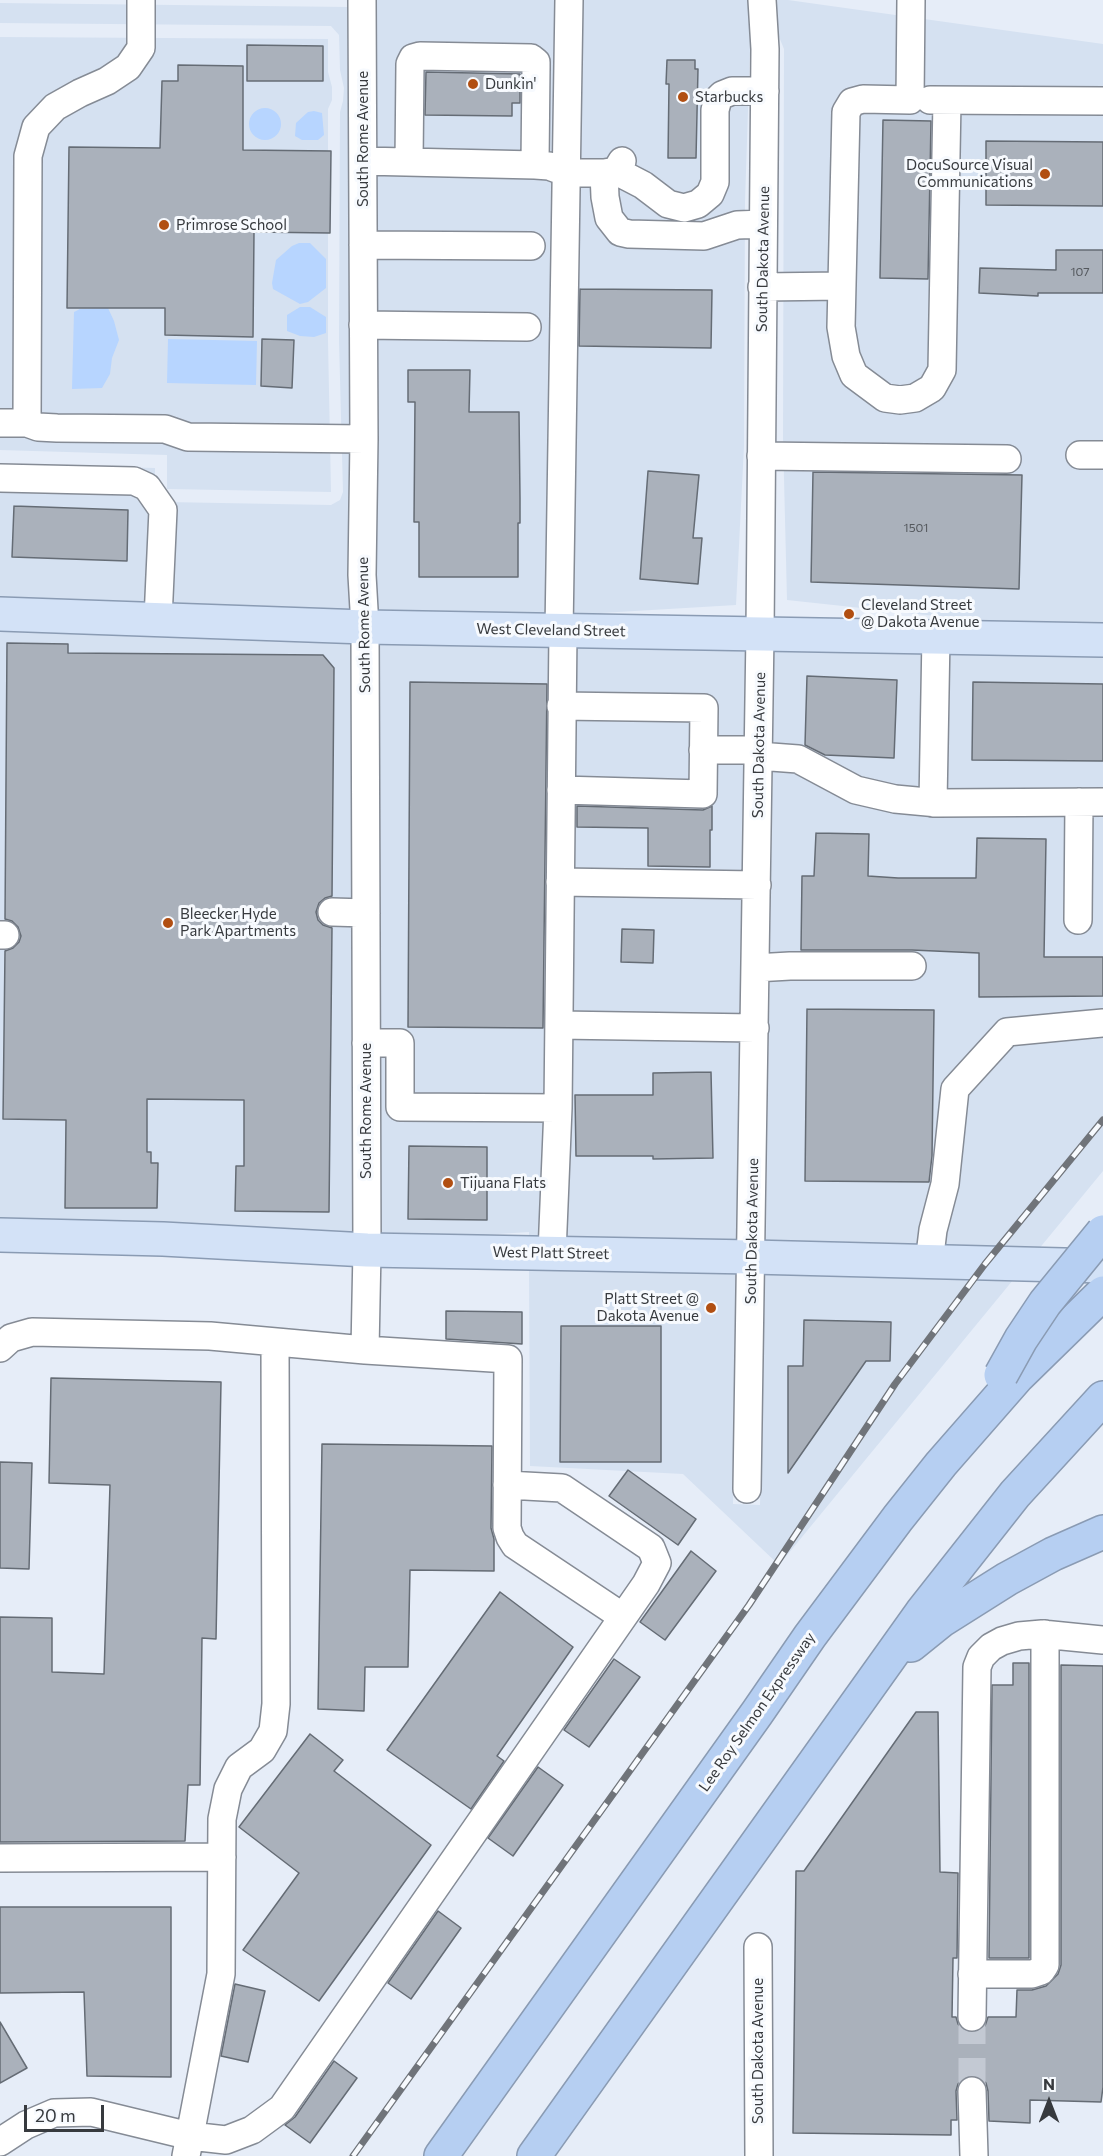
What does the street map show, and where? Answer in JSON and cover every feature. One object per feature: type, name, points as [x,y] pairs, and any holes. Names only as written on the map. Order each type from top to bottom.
[{"type":"highway","name":"Lee Roy Selmon Expressway","points":[[441,2156],[810,1636],[927,1482],[986,1411],[1010,1376],[1021,1339],[1045,1303],[1103,1232]]},
{"type":"highway","points":[[1010,1376],[1103,1293]]},
{"type":"highway","points":[[534,2156],[883,1666],[966,1555],[1015,1494],[1103,1398]]},
{"type":"highway","points":[[883,1666],[973,1599],[1029,1566],[1103,1532]]},
{"type":"main road","name":"West Cleveland Street","points":[[0,614],[365,627],[1103,640]]},
{"type":"main road","name":"West Platt Street","points":[[0,1235],[163,1239],[367,1250],[1103,1266]]},
{"type":"street","points":[[27,423],[28,156],[30,146],[36,127],[55,107],[107,81],[128,67],[141,48],[141,0]]},
{"type":"street","name":"South Rome Avenue","points":[[362,0],[364,439],[362,575],[365,627],[367,1250],[365,1350]]},
{"type":"street","points":[[552,1253],[558,1108],[569,0]]},
{"type":"street","name":"South Dakota Avenue","points":[[747,1490],[760,633],[765,91],[762,0]]},
{"type":"street","points":[[910,100],[911,0]]},
{"type":"street","points":[[409,162],[410,64],[413,58],[420,56],[531,58],[536,62],[535,165]]},
{"type":"street","points":[[363,161],[535,165],[549,166],[568,173],[614,168],[643,185],[668,204],[684,208],[698,204],[710,194],[715,182],[715,110],[718,99],[732,91],[765,91]]},
{"type":"street","points":[[948,100],[942,370],[932,388],[915,398],[900,400],[885,398],[854,375],[846,356],[841,327],[846,112],[852,102],[863,99],[1103,100]]},
{"type":"street","points":[[614,168],[605,197],[609,218],[620,232],[704,236],[736,225],[763,224]]},
{"type":"street","points":[[363,245],[531,246]]},
{"type":"street","points":[[762,287],[842,286]]},
{"type":"street","points":[[363,325],[527,327]]},
{"type":"street","points":[[0,423],[27,423],[38,427],[57,428],[165,429],[188,437],[364,439]]},
{"type":"street","points":[[761,456],[1007,459]]},
{"type":"street","points":[[0,478],[134,481],[147,487],[163,510],[158,619]]},
{"type":"street","points":[[933,802],[936,636]]},
{"type":"street","points":[[561,706],[704,708],[703,794],[561,790]]},
{"type":"street","points":[[703,750],[758,753],[798,759],[856,790],[895,799],[933,802],[1091,802],[1078,920]]},
{"type":"street","points":[[560,882],[757,885]]},
{"type":"street","points":[[332,912],[366,913]]},
{"type":"street","points":[[755,968],[912,966]]},
{"type":"street","points":[[929,1263],[933,1230],[945,1184],[955,1089],[1006,1032],[1103,1023]]},
{"type":"street","points":[[559,1025],[755,1028]]},
{"type":"street","points":[[366,1043],[400,1043],[400,1107],[558,1108]]},
{"type":"street","points":[[0,1348],[11,1338],[32,1332],[210,1336],[365,1350],[508,1359],[507,1528],[514,1545],[623,1617]]},
{"type":"street","points":[[188,2146],[221,1974],[222,1819],[228,1790],[239,1767],[262,1750],[273,1731],[276,1704],[275,1343]]},
{"type":"street","points":[[0,2142],[26,2125],[54,2113],[92,2112],[188,2146],[226,2140],[252,2130],[282,2108],[646,1584],[657,1563],[651,1548],[562,1488],[507,1485]]},
{"type":"street","points":[[972,1974],[1032,1974],[1041,1971],[1045,1965],[1046,1634]]},
{"type":"street","points":[[972,2017],[977,1667],[981,1657],[991,1647],[1019,1636],[1046,1634],[1103,1640]]},
{"type":"street","points":[[0,1858],[222,1857]]},
{"type":"street","name":"South Dakota Avenue","points":[[758,1947],[759,2156]]},
{"type":"street","points":[[972,2091],[974,2156]]},
{"type":"shaded area","points":[[362,0],[761,0],[750,49],[745,202],[744,446],[736,605],[365,627]]},
{"type":"shaded area","points":[[764,0],[788,0],[1103,44],[1103,634],[787,600],[783,438],[784,49]]},
{"type":"shaded area","points":[[0,3],[349,7],[348,574],[350,611],[0,598],[0,464],[155,468],[155,493],[166,502],[331,505],[340,500],[343,492],[339,341],[340,112],[344,88],[340,70],[339,35],[331,26],[0,23]]},
{"type":"shaded area","name":"Primrose School","points":[[0,37],[328,39],[328,72],[332,87],[332,100],[328,109],[328,341],[331,492],[167,489],[167,455],[0,450]]},
{"type":"shaded area","points":[[265,108],[277,112],[281,124],[277,136],[265,140],[253,136],[249,124],[253,112]]},
{"type":"shaded area","points":[[308,112],[322,113],[324,135],[318,140],[302,140],[295,136],[296,123]]},
{"type":"shaded area","points":[[299,243],[310,243],[326,259],[326,288],[308,302],[300,304],[273,289],[272,283],[276,260]]},
{"type":"shaded area","points":[[300,307],[310,307],[326,317],[326,333],[314,337],[300,336],[287,331],[287,315]]},
{"type":"shaded area","points":[[108,308],[119,340],[112,358],[110,374],[102,388],[72,389],[74,312],[80,309]]},
{"type":"shaded area","points":[[168,339],[257,341],[256,385],[167,383]]},
{"type":"shaded area","name":"Bleecker Hyde Park Apartments","points":[[0,629],[351,642],[353,1233],[0,1219]]},
{"type":"shaded area","points":[[379,643],[746,648],[738,1241],[529,1237],[529,1232],[467,1236],[381,1235]]},
{"type":"shaded area","points":[[774,648],[1103,656],[1103,1171],[1038,1250],[766,1242]]},
{"type":"shaded area","points":[[529,1268],[738,1272],[733,1504],[760,1505],[765,1273],[1013,1280],[779,1565],[683,1474],[530,1466]]},
{"type":"building","points":[[247,45],[323,46],[323,81],[247,81]]},
{"type":"building","name":"Starbucks","points":[[667,60],[695,60],[695,69],[698,69],[696,158],[668,158]]},
{"type":"building","points":[[178,65],[243,66],[243,150],[331,151],[330,233],[254,232],[253,337],[165,335],[165,308],[67,308],[69,147],[160,148],[162,81],[178,81]]},
{"type":"building","name":"Dunkin'","points":[[426,72],[520,74],[520,103],[512,103],[512,116],[425,115]]},
{"type":"building","points":[[883,120],[931,121],[928,279],[880,278]]},
{"type":"building","name":"DocuSource Visual Communications","points":[[986,141],[1103,142],[1103,206],[986,205]]},
{"type":"building","points":[[1056,250],[1103,250],[1103,293],[1038,293],[1038,296],[979,293],[980,268],[1056,270]]},
{"type":"building","points":[[580,289],[712,290],[711,348],[579,346]]},
{"type":"building","points":[[262,339],[294,340],[292,388],[261,386]]},
{"type":"building","points":[[408,370],[470,370],[469,412],[519,412],[518,577],[419,577],[419,522],[414,522],[415,402],[408,402]]},
{"type":"building","points":[[648,471],[699,475],[693,538],[702,538],[698,584],[640,579]]},
{"type":"building","points":[[813,472],[1022,475],[1019,589],[811,582]]},
{"type":"building","points":[[14,506],[128,510],[127,561],[12,557]]},
{"type":"building","name":"Bleecker Hyde Park Apartments","points":[[7,643],[68,644],[68,653],[323,655],[334,668],[332,896],[319,903],[316,912],[318,920],[323,925],[332,928],[329,1212],[235,1211],[236,1166],[244,1166],[244,1100],[147,1099],[147,1152],[151,1152],[151,1163],[158,1163],[157,1208],[65,1208],[66,1120],[3,1119],[5,951],[13,948],[21,936],[18,927],[12,921],[5,919]]},
{"type":"building","points":[[807,676],[897,680],[894,758],[825,755],[805,745]]},
{"type":"building","points":[[410,682],[547,684],[543,1028],[408,1027]]},
{"type":"building","points":[[973,682],[1103,684],[1103,761],[972,760]]},
{"type":"building","points":[[577,806],[703,810],[712,806],[710,867],[648,866],[648,828],[577,827]]},
{"type":"building","points":[[816,833],[869,834],[868,876],[898,878],[976,878],[977,838],[1046,839],[1044,957],[1103,957],[1103,996],[979,997],[979,953],[912,950],[801,950],[802,876],[814,876]]},
{"type":"building","points":[[622,929],[654,930],[653,963],[621,962]]},
{"type":"building","points":[[807,1009],[934,1010],[932,1156],[929,1182],[805,1181]]},
{"type":"building","points":[[711,1072],[713,1158],[653,1159],[653,1156],[576,1156],[575,1095],[653,1095],[653,1073]]},
{"type":"building","name":"Tijuana Flats","points":[[409,1146],[487,1147],[487,1220],[408,1219]]},
{"type":"building","points":[[446,1311],[522,1312],[522,1344],[446,1339]]},
{"type":"building","points":[[804,1320],[891,1322],[890,1361],[866,1361],[788,1473],[788,1366],[803,1366]]},
{"type":"building","points":[[561,1326],[661,1326],[661,1462],[560,1462]]},
{"type":"building","points":[[51,1378],[221,1382],[216,1639],[202,1638],[200,1785],[188,1785],[185,1841],[0,1842],[0,1617],[52,1618],[52,1672],[104,1674],[110,1485],[49,1483]]},
{"type":"building","points":[[322,1444],[492,1446],[491,1528],[494,1539],[494,1571],[410,1570],[408,1667],[365,1667],[364,1711],[318,1709]]},
{"type":"building","points":[[0,1462],[32,1463],[29,1569],[0,1568]]},
{"type":"building","points":[[628,1470],[696,1519],[678,1545],[609,1496]]},
{"type":"building","points":[[691,1551],[716,1571],[665,1640],[640,1622]]},
{"type":"building","points":[[500,1592],[573,1647],[497,1756],[504,1761],[471,1809],[387,1750]]},
{"type":"building","points":[[614,1659],[640,1677],[589,1747],[564,1730]]},
{"type":"building","points":[[1013,1663],[1029,1663],[1029,1958],[989,1958],[992,1685],[1013,1685]]},
{"type":"building","points":[[1061,1665],[1103,1666],[1103,2087],[1101,2102],[1030,2100],[1030,2123],[989,2121],[986,2083],[980,2077],[971,2075],[963,2078],[958,2084],[956,2091],[957,2120],[951,2120],[951,2135],[793,2133],[796,1871],[804,1871],[916,1712],[938,1712],[940,1872],[958,1873],[957,1958],[953,1958],[952,2017],[956,2017],[963,2030],[972,2033],[985,2026],[988,2017],[1016,2017],[1017,1990],[1032,1990],[1046,1986],[1058,1974],[1061,1965]]},
{"type":"building","points":[[310,1734],[343,1760],[334,1771],[431,1845],[319,2001],[243,1950],[299,1873],[239,1827]]},
{"type":"building","points":[[538,1767],[563,1785],[513,1856],[488,1838]]},
{"type":"building","points":[[0,1907],[171,1907],[171,2077],[87,2076],[84,1992],[0,1993]]},
{"type":"building","points":[[438,1911],[461,1928],[411,1999],[388,1983]]},
{"type":"building","points":[[235,1984],[265,1991],[248,2062],[221,2056]]},
{"type":"building","points":[[0,2022],[27,2068],[0,2083]]},
{"type":"building","points":[[334,2061],[357,2078],[310,2143],[285,2125],[295,2117]]},
{"type":"tunnel","points":[[972,2017],[972,2091]]},
{"type":"railway","points":[[353,2156],[749,1605],[895,1384],[985,1264],[1103,1120]]},
{"type":"place","name":"Dunkin'","points":[[473,84]]},
{"type":"place","name":"Starbucks","points":[[683,97]]},
{"type":"place","name":"DocuSource Visual Communications","points":[[1045,174]]},
{"type":"place","name":"Primrose School","points":[[164,225]]},
{"type":"place","name":"Cleveland Street @ Dakota Avenue","points":[[849,614]]},
{"type":"place","name":"Bleecker Hyde Park Apartments","points":[[168,923]]},
{"type":"place","name":"Tijuana Flats","points":[[448,1183]]},
{"type":"place","name":"Platt Street @ Dakota Avenue","points":[[711,1308]]}]
